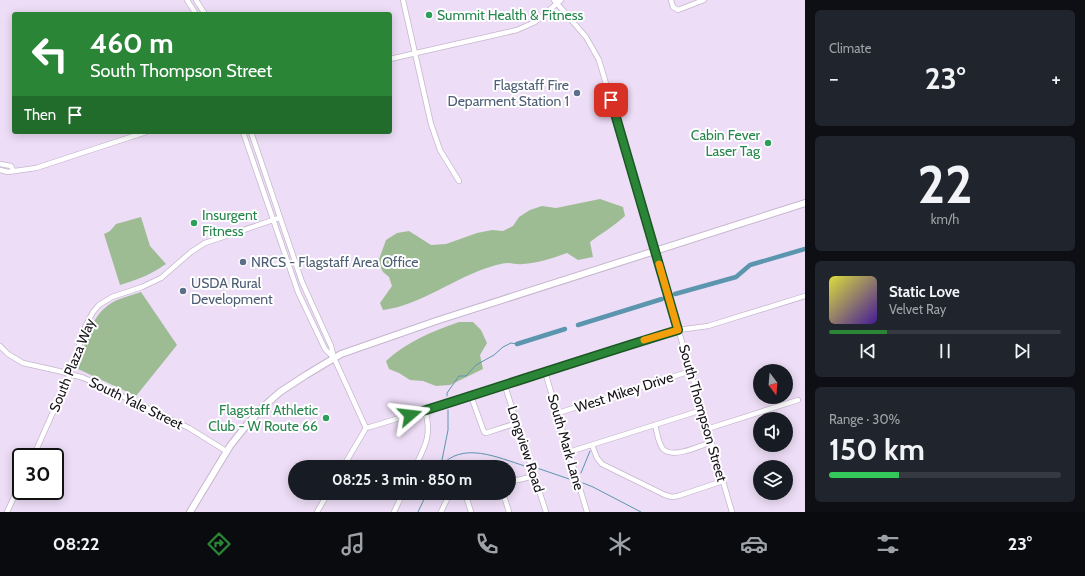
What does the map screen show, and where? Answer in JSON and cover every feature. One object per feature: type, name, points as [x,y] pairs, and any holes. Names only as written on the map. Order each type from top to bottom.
[{"type":"main road","points":[[190,512],[226,451],[245,427],[272,398],[306,374],[341,354],[402,332],[805,203]]},
{"type":"street","points":[[187,0],[195,12]]},
{"type":"street","points":[[196,0],[204,12]]},
{"type":"street","points":[[403,0],[433,133],[445,158],[459,181]]},
{"type":"street","points":[[671,0],[673,7],[678,10],[704,0]]},
{"type":"street","points":[[392,59],[517,30],[535,22],[558,1]]},
{"type":"street","name":"South Thompson Street","points":[[558,1],[586,37],[599,60],[732,512]]},
{"type":"street","points":[[0,170],[8,172],[46,166],[140,134]]},
{"type":"street","points":[[244,134],[298,292],[325,350],[334,358]]},
{"type":"street","points":[[252,134],[302,282],[331,346],[334,358],[366,428]]},
{"type":"street","points":[[0,164],[11,166],[13,170]]},
{"type":"street","name":"South Plaza Way","points":[[37,448],[70,374],[89,318],[103,302],[161,278],[191,252],[205,243],[279,218]]},
{"type":"street","points":[[347,460],[366,428],[505,386],[684,328],[704,327],[805,296]]},
{"type":"street","name":"South Yale Street","points":[[0,346],[8,354],[23,363],[70,374],[90,381],[189,428],[226,451]]},
{"type":"street","name":"West Mikey Drive","points":[[558,413],[691,371]]},
{"type":"street","name":"South Mark Lane","points":[[545,372],[587,512]]},
{"type":"street","name":"Longview Road","points":[[505,386],[546,512]]},
{"type":"street","points":[[471,396],[484,432],[486,433],[517,423]]},
{"type":"street","points":[[707,429],[798,400]]},
{"type":"street","points":[[419,460],[427,443],[428,437],[429,425],[426,410]]},
{"type":"street","points":[[569,452],[702,410]]},
{"type":"street","points":[[655,425],[663,449],[672,454],[680,453],[711,442]]},
{"type":"street","points":[[592,445],[597,458],[602,464],[665,496],[678,496],[723,481]]},
{"type":"street","points":[[516,480],[534,476]]},
{"type":"street","points":[[7,512],[13,500]]},
{"type":"street","points":[[317,512],[324,500]]},
{"type":"street","points":[[394,512],[400,500]]},
{"type":"street","points":[[441,512],[447,500]]},
{"type":"street","points":[[467,500],[471,512]]},
{"type":"street","points":[[505,500],[509,512]]},
{"type":"green space","points":[[600,199],[623,207],[625,216],[590,242],[593,257],[578,260],[567,253],[534,263],[506,263],[498,265],[465,277],[411,303],[383,310],[380,303],[392,286],[389,277],[383,272],[378,262],[386,240],[397,233],[409,231],[431,245],[446,244],[477,233],[492,230],[503,231],[513,226],[519,217],[530,210],[542,206],[556,208]]},
{"type":"green space","points":[[141,217],[150,246],[166,264],[155,271],[120,285],[104,234],[110,231],[116,224]]},
{"type":"green space","points":[[141,292],[177,345],[136,396],[78,369],[86,339],[100,312],[117,300]]},
{"type":"green space","points":[[459,322],[473,322],[481,330],[487,343],[480,355],[483,369],[450,385],[436,386],[423,381],[410,380],[389,369],[386,361],[402,348],[430,333]]},
{"type":"waterway","points":[[675,294],[736,277],[750,265],[805,249]]},
{"type":"waterway","points":[[578,325],[662,299]]},
{"type":"waterway","points":[[517,344],[565,329]]},
{"type":"waterway","points":[[447,396],[447,393],[459,376],[466,376],[476,365],[494,355],[503,347],[511,343],[517,344]]},
{"type":"waterway","points":[[442,460],[448,430],[448,410]]},
{"type":"waterway","points":[[581,473],[590,451]]},
{"type":"waterway","points":[[448,460],[459,454],[469,453],[481,453],[505,460]]},
{"type":"waterway","points":[[516,463],[525,466]]},
{"type":"waterway","points":[[537,468],[572,480]]},
{"type":"waterway","points":[[583,483],[641,512]]},
{"type":"waterway","points":[[418,512],[424,500]]},
{"type":"slow traffic","points":[[644,340],[678,330],[659,264]]},
{"type":"place","name":"Summit Health & Fitness","points":[[429,15]]},
{"type":"place","name":"Flagstaff Fire Deparment Station 1","points":[[577,93]]},
{"type":"place","name":"Cabin Fever Laser Tag","points":[[768,143]]},
{"type":"place","name":"Insurgent Fitness","points":[[194,223]]},
{"type":"place","name":"NRCS - Flagstaff Area Office","points":[[243,262]]},
{"type":"place","name":"USDA Rural Development","points":[[183,291]]},
{"type":"place","name":"Flagstaff Athletic Club - W Route 66","points":[[326,418]]},
{"type":"route","points":[[410,415],[678,330],[611,100]]}]
